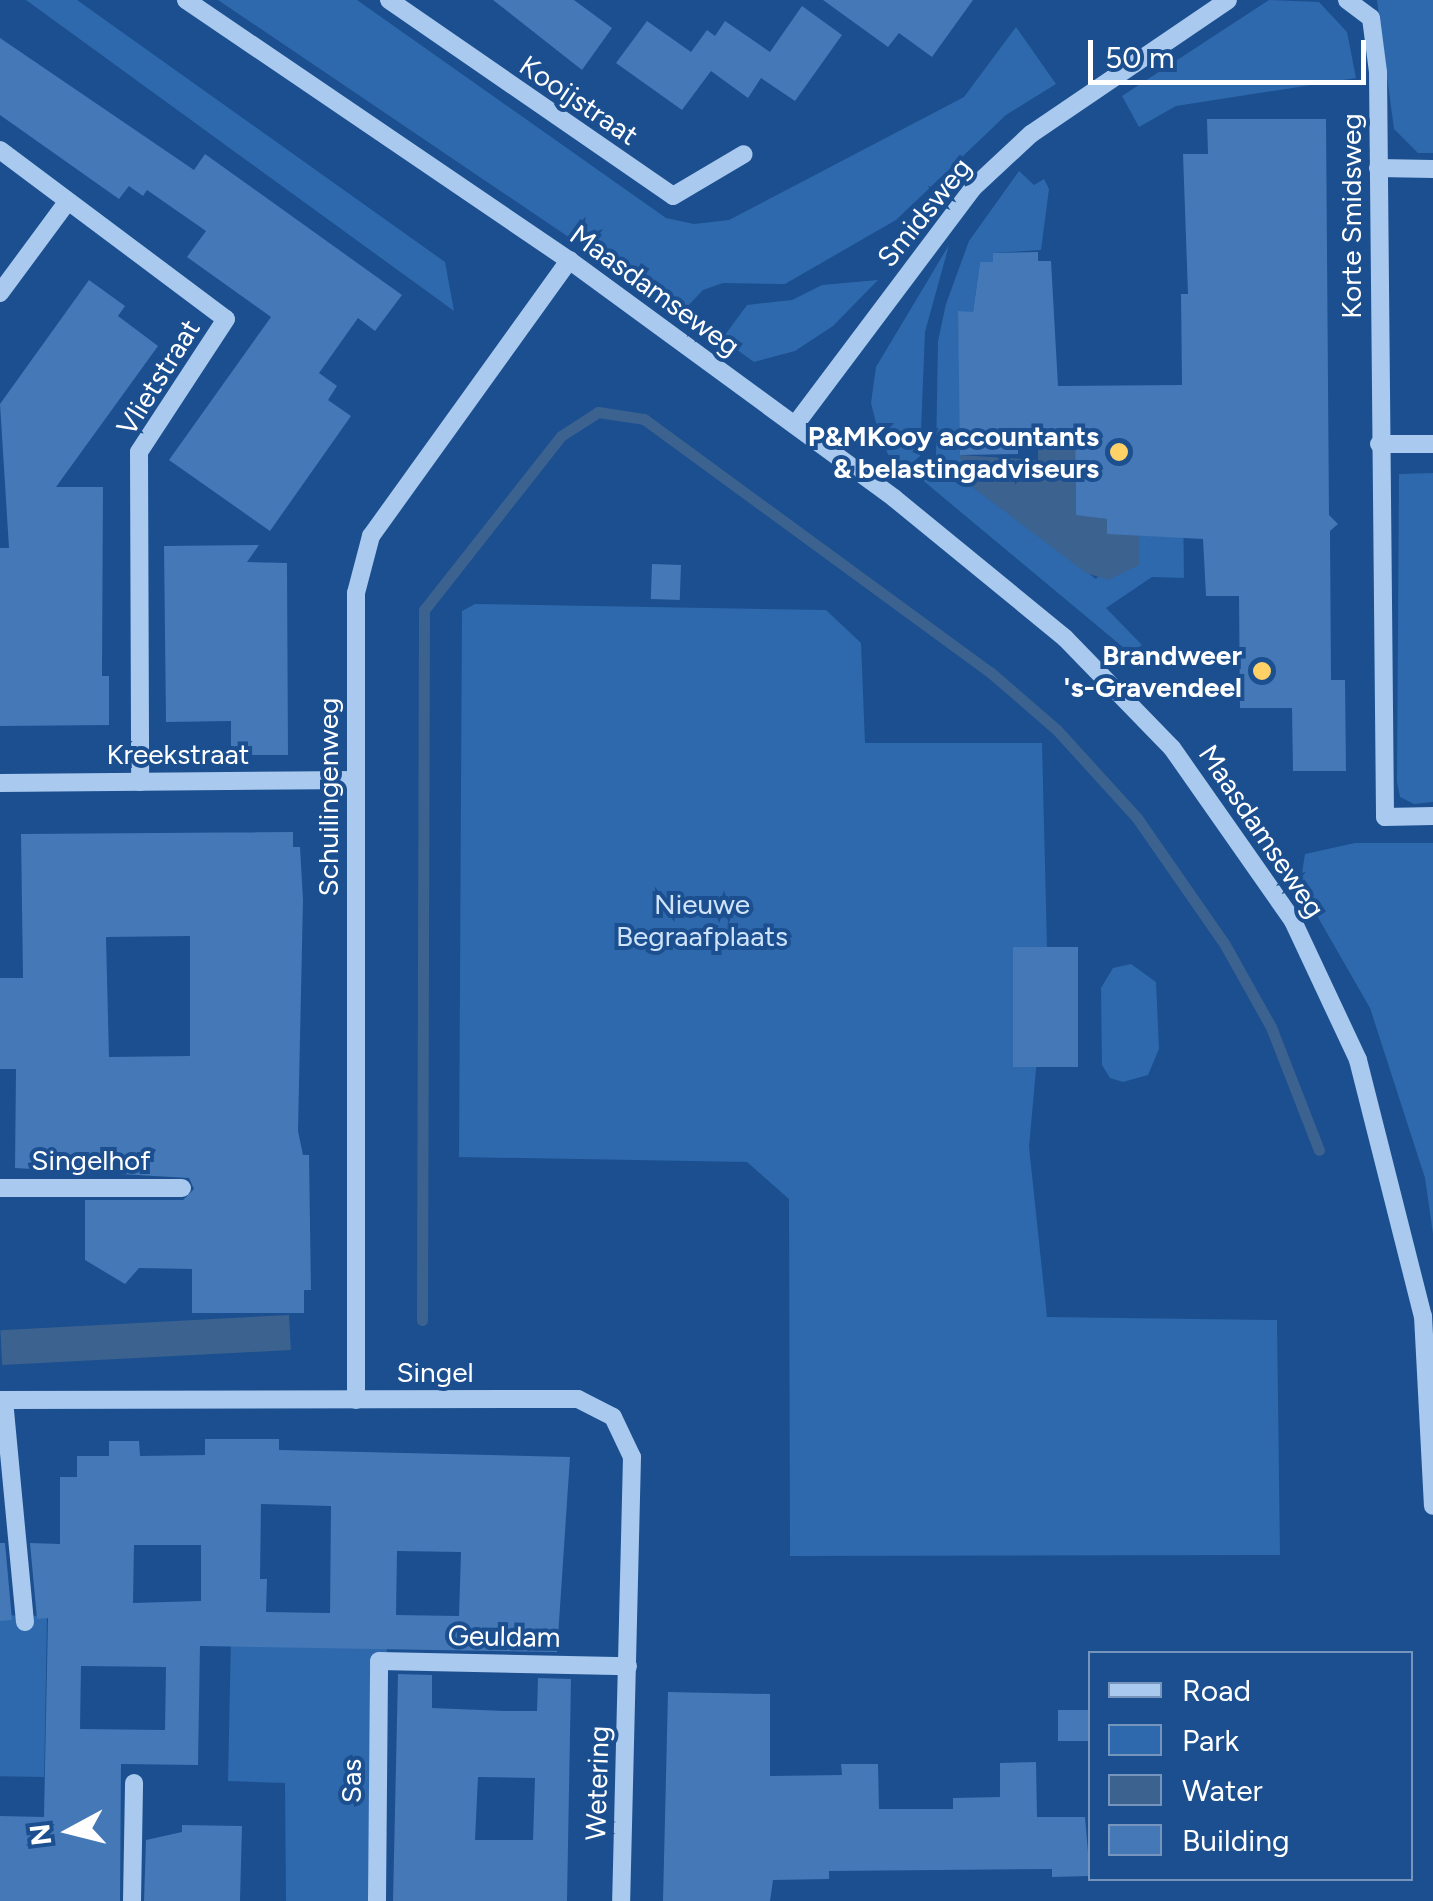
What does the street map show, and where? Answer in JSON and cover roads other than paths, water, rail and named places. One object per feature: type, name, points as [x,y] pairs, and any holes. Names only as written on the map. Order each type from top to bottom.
[{"type":"street","name":"Maasdamseweg","points":[[186,0],[569,260],[795,425],[966,555],[1097,668],[1172,748],[1276,892],[1328,986],[1358,1060],[1410,1250],[1431,1373],[1433,1506]]},
{"type":"street","name":"Kooijstraat","points":[[389,0],[673,196],[744,154]]},
{"type":"street","name":"Smidsweg","points":[[795,425],[973,188],[1031,134],[1228,0]]},
{"type":"street","name":"Korte Smidsweg","points":[[1347,0],[1371,18],[1378,168],[1385,817],[1433,816]]},
{"type":"street","name":"Vlietstraat","points":[[0,150],[226,320],[139,452],[140,782]]},
{"type":"street","points":[[1378,168],[1433,169]]},
{"type":"street","points":[[0,293],[67,202]]},
{"type":"street","name":"Schuilingenweg","points":[[356,1400],[356,593],[371,536],[569,260]]},
{"type":"street","points":[[1379,444],[1433,444]]},
{"type":"street","name":"Kreekstraat","points":[[0,783],[356,780]]},
{"type":"street","name":"Singelhof","points":[[0,1188],[182,1188]]},
{"type":"street","points":[[2,1400],[25,1622]]},
{"type":"street","name":"Singel","points":[[2,1400],[578,1400],[613,1417],[632,1457],[628,1666]]},
{"type":"street","name":"Geuldam","points":[[379,1661],[628,1666]]},
{"type":"street","name":"Sas","points":[[377,1901],[379,1661]]},
{"type":"street","name":"Wetering","points":[[621,1901],[628,1666]]},
{"type":"street","points":[[132,1901],[134,1783]]},
{"type":"water","points":[[1075,446],[1076,514],[1107,519],[1108,534],[1139,534],[1139,565],[1108,580],[1086,573],[966,482],[962,470],[960,455],[1038,460],[1038,447]]},
{"type":"water","points":[[289,1315],[291,1350],[2,1365],[0,1330]]},
{"type":"waterway","points":[[422,1320],[424,610],[561,436],[598,412],[644,419],[990,672],[1057,730],[1137,818],[1224,943],[1271,1027],[1319,1150]]},
{"type":"place","name":"P&MKooy accountants & belastingadviseurs","points":[[1119,452]]},
{"type":"place","name":"Brandweer 's-Gravendeel","points":[[1262,671]]},
{"type":"park label","name":"Nieuwe Begraafplaats","points":[[702,920]]}]
